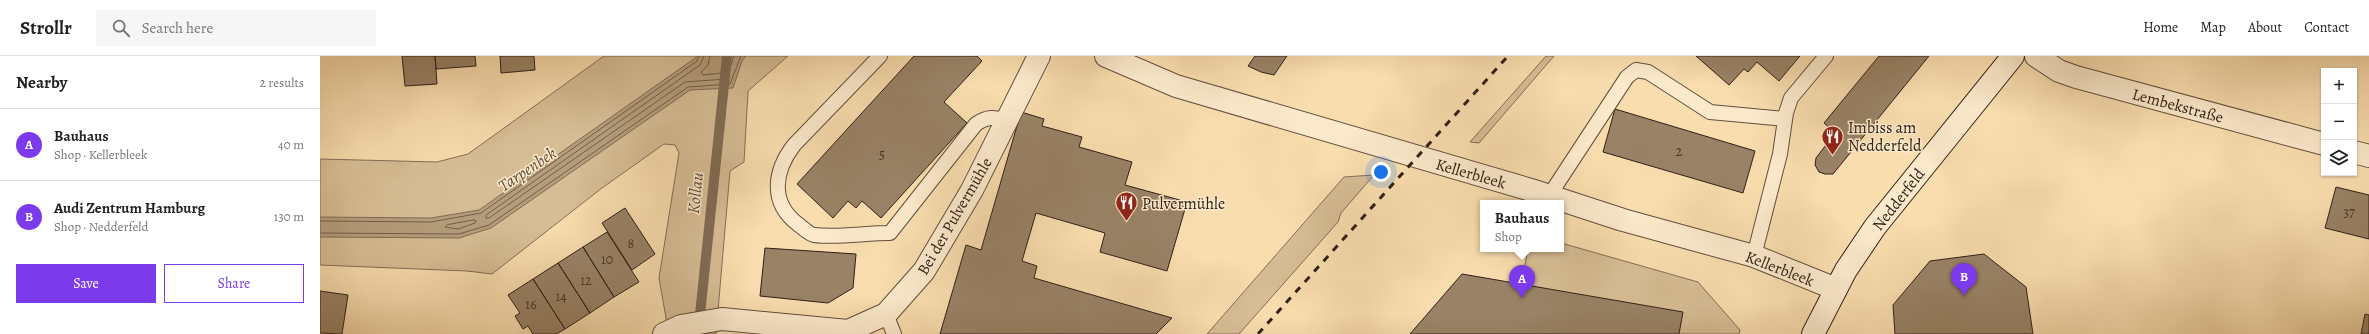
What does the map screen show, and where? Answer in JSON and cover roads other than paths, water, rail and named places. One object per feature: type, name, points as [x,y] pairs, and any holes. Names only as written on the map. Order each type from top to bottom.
[{"type":"street","name":"Bei der Pulvermühle","points":[[672,330],[722,319],[848,331],[886,314],[924,271],[972,190],[1039,56]]},
{"type":"street","name":"Kellerbleek","points":[[1106,56],[1139,63],[1219,100],[1561,200]]},
{"type":"street","name":"Nedderfeld","points":[[1814,334],[1836,289],[1875,227],[2013,56]]},
{"type":"street","name":"Lembekstraße","points":[[2036,56],[2059,71],[2076,77],[2321,143]]},
{"type":"street","points":[[2357,153],[2369,156]]},
{"type":"street","name":"Kellerbleek","points":[[1564,201],[1623,220],[1754,256],[1836,289]]},
{"type":"lane","points":[[880,56],[794,145],[785,157],[777,179],[779,201],[793,221],[812,235],[890,232],[976,124],[985,118],[994,117],[1007,121]]},
{"type":"lane","points":[[1754,256],[1780,154],[1785,119],[1791,98],[1826,56]]},
{"type":"lane","points":[[1549,196],[1627,77],[1636,70],[1648,72],[1710,112],[1785,119]]},
{"type":"lane","points":[[886,314],[894,334]]},
{"type":"water","points":[[698,56],[746,56],[742,61],[733,88],[690,90],[491,228],[459,238],[320,237],[320,217],[431,218],[479,210]]},
{"type":"waterway","name":"Kollau","points":[[699,324],[727,56]]},
{"type":"railway","points":[[1258,334],[1508,56]]},
{"type":"place","name":"Imbiss am Nedderfeld","points":[[1832,156]]},
{"type":"place","name":"Pulvermühle","points":[[1126,222]]},
{"type":"place","name":"Audi Zentrum Hamburg","points":[[1964,296]]},
{"type":"place","name":"Bauhaus","points":[[1522,298]]},
{"type":"water label","name":"Tarpenbek","points":[[527,169]]}]
